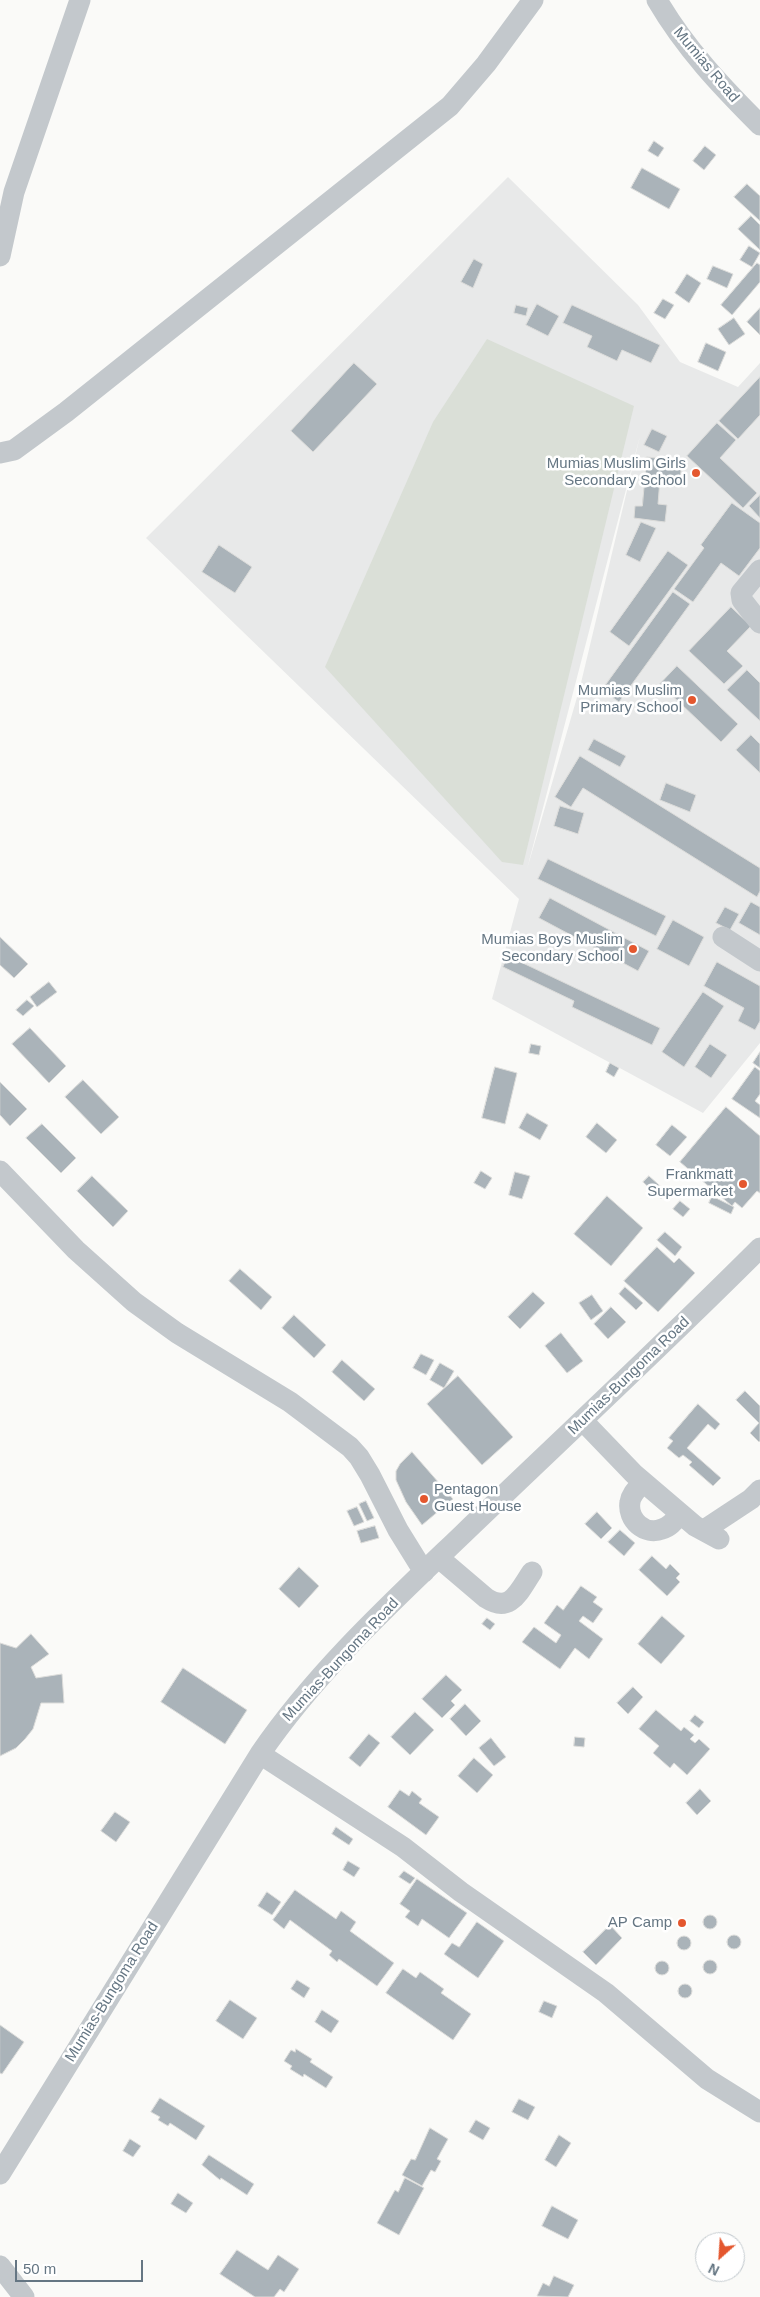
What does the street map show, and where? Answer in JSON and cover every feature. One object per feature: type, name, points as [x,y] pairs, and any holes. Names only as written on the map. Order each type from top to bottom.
[{"type":"street","points":[[0,256],[14,192],[80,0]]},
{"type":"street","points":[[0,452],[14,450],[66,412],[450,106],[486,64],[533,0]]},
{"type":"street","name":"Mumias Road","points":[[657,0],[668,19],[698,60],[760,125]]},
{"type":"street","points":[[760,570],[741,594],[742,600],[760,623]]},
{"type":"street","points":[[723,937],[760,962]]},
{"type":"street","points":[[0,1172],[76,1250],[134,1302],[178,1333],[290,1402],[350,1447],[370,1474],[398,1530],[424,1572]]},
{"type":"street","name":"Mumias-Bungoma Road","points":[[0,2174],[260,1754],[311,1688],[424,1572],[583,1421],[760,1248]]},
{"type":"street","points":[[583,1421],[643,1482],[695,1526],[712,1534],[760,1490]]},
{"type":"street","points":[[643,1482],[634,1492],[630,1501],[632,1518],[640,1526],[650,1531],[661,1530],[670,1525],[680,1514]]},
{"type":"street","points":[[439,1558],[494,1604],[503,1605],[513,1599],[532,1572]]},
{"type":"street","points":[[260,1754],[403,1847],[461,1892],[606,1993],[707,2079],[760,2112]]},
{"type":"street","points":[[0,2266],[24,2297]]},
{"type":"shaded area","points":[[508,177],[638,305],[680,362],[738,387],[760,363],[760,1043],[703,1113],[492,999],[519,899],[146,538]],"holes":[[[640,436],[580,687],[527,869]]]},
{"type":"shaded area","points":[[487,339],[634,406],[523,865],[502,862],[325,667],[433,422]]},
{"type":"building","points":[[654,141],[664,148],[658,157],[648,151]]},
{"type":"building","points":[[705,146],[716,155],[704,170],[693,161]]},
{"type":"building","points":[[642,168],[680,189],[669,209],[631,188]]},
{"type":"building","points":[[747,184],[760,196],[760,221],[734,197]]},
{"type":"building","points":[[751,216],[760,225],[760,250],[738,229]]},
{"type":"building","points":[[749,246],[760,253],[752,267],[740,260]]},
{"type":"building","points":[[474,259],[483,264],[473,288],[461,282]]},
{"type":"building","points":[[757,263],[760,265],[760,282],[732,315],[721,305]]},
{"type":"building","points":[[713,266],[733,274],[727,288],[707,279]]},
{"type":"building","points":[[687,274],[701,283],[689,303],[675,293]]},
{"type":"building","points":[[663,299],[674,305],[665,319],[654,313]]},
{"type":"building","points":[[537,304],[559,316],[548,336],[526,325]]},
{"type":"building","points":[[516,305],[528,308],[526,316],[514,313]]},
{"type":"building","points":[[572,305],[660,345],[651,363],[622,350],[617,361],[587,347],[592,336],[563,323]]},
{"type":"building","points":[[760,308],[760,335],[747,322]]},
{"type":"building","points":[[734,318],[745,334],[729,345],[718,329]]},
{"type":"building","points":[[706,343],[726,352],[718,371],[698,362]]},
{"type":"building","points":[[354,363],[377,384],[313,452],[291,431]]},
{"type":"building","points":[[760,377],[760,415],[738,439],[719,421]]},
{"type":"building","points":[[717,423],[736,440],[720,458],[757,493],[743,508],[687,456]]},
{"type":"building","points":[[652,429],[667,436],[659,452],[644,445]]},
{"type":"building","points":[[647,457],[682,461],[680,481],[660,479],[658,504],[667,505],[665,522],[634,518],[635,506],[642,506]]},
{"type":"building","points":[[760,495],[760,518],[749,506]]},
{"type":"building","points":[[732,503],[760,523],[760,548],[739,576],[721,563],[693,602],[674,589],[704,548],[701,545]]},
{"type":"building","points":[[641,522],[656,528],[640,562],[626,555]]},
{"type":"building","points":[[219,545],[252,567],[235,593],[202,572]]},
{"type":"building","points":[[668,551],[688,565],[629,646],[610,632]]},
{"type":"building","points":[[673,592],[690,604],[619,702],[602,690]]},
{"type":"building","points":[[731,607],[751,626],[727,651],[743,666],[724,684],[689,651]]},
{"type":"building","points":[[677,666],[738,724],[721,742],[660,684]]},
{"type":"building","points":[[747,670],[760,683],[760,721],[727,690]]},
{"type":"building","points":[[751,735],[760,744],[760,773],[736,750]]},
{"type":"building","points":[[594,739],[626,756],[620,767],[588,750]]},
{"type":"building","points":[[580,756],[760,868],[760,891],[757,897],[583,788],[571,807],[555,797]]},
{"type":"building","points":[[666,783],[696,795],[690,812],[660,800]]},
{"type":"building","points":[[560,806],[584,813],[578,834],[554,826]]},
{"type":"building","points":[[548,859],[666,916],[656,936],[538,879]]},
{"type":"building","points":[[550,898],[649,951],[638,971],[539,918]]},
{"type":"building","points":[[751,902],[760,907],[760,935],[739,923]]},
{"type":"building","points":[[725,907],[739,914],[730,930],[716,923]]},
{"type":"building","points":[[673,920],[704,937],[689,966],[657,949]]},
{"type":"building","points":[[0,937],[28,964],[14,978],[0,965]]},
{"type":"building","points":[[508,956],[660,1028],[652,1045],[572,1007],[574,1001],[503,967]]},
{"type":"building","points":[[717,962],[760,986],[760,1021],[755,1030],[738,1021],[744,1008],[704,986]]},
{"type":"building","points":[[49,982],[57,992],[37,1007],[30,997]]},
{"type":"building","points":[[703,992],[724,1006],[684,1067],[662,1052]]},
{"type":"building","points":[[27,1000],[34,1006],[23,1016],[16,1010]]},
{"type":"building","points":[[30,1028],[66,1066],[49,1083],[12,1044]]},
{"type":"building","points":[[531,1044],[541,1046],[539,1055],[529,1053]]},
{"type":"building","points":[[710,1044],[727,1055],[711,1078],[695,1067]]},
{"type":"building","points":[[760,1052],[760,1068],[753,1063]]},
{"type":"building","points":[[610,1063],[619,1068],[614,1077],[606,1072]]},
{"type":"building","points":[[495,1067],[517,1073],[505,1124],[482,1118]]},
{"type":"building","points":[[755,1067],[760,1071],[760,1094],[755,1101],[760,1105],[760,1118],[732,1099]]},
{"type":"building","points":[[83,1080],[119,1117],[101,1134],[65,1097]]},
{"type":"building","points":[[0,1082],[27,1109],[10,1126],[0,1115]]},
{"type":"building","points":[[726,1107],[760,1136],[760,1193],[757,1191],[742,1208],[735,1202],[732,1206],[680,1162]]},
{"type":"building","points":[[527,1113],[548,1125],[540,1140],[519,1128]]},
{"type":"building","points":[[597,1123],[617,1140],[606,1153],[586,1137]]},
{"type":"building","points":[[42,1124],[76,1158],[61,1173],[26,1138]]},
{"type":"building","points":[[672,1125],[687,1137],[670,1156],[656,1145]]},
{"type":"building","points":[[481,1171],[492,1178],[485,1189],[474,1183]]},
{"type":"building","points":[[515,1172],[530,1176],[522,1199],[509,1195]]},
{"type":"building","points":[[92,1176],[128,1211],[113,1227],[77,1191]]},
{"type":"building","points":[[649,1176],[668,1193],[661,1199],[643,1182]]},
{"type":"building","points":[[607,1196],[643,1228],[611,1266],[574,1234]]},
{"type":"building","points":[[712,1196],[734,1207],[731,1214],[709,1203]]},
{"type":"building","points":[[680,1201],[690,1209],[683,1217],[673,1209]]},
{"type":"building","points":[[665,1232],[682,1247],[675,1256],[657,1240]]},
{"type":"building","points":[[657,1247],[674,1263],[679,1258],[695,1273],[658,1312],[624,1281]]},
{"type":"building","points":[[240,1269],[272,1297],[261,1310],[229,1281]]},
{"type":"building","points":[[625,1287],[643,1303],[636,1310],[619,1294]]},
{"type":"building","points":[[533,1292],[545,1303],[520,1329],[508,1317]]},
{"type":"building","points":[[592,1295],[603,1311],[591,1320],[579,1303]]},
{"type":"building","points":[[611,1307],[626,1322],[608,1339],[594,1324]]},
{"type":"building","points":[[294,1315],[326,1345],[314,1358],[282,1328]]},
{"type":"building","points":[[561,1333],[583,1361],[567,1373],[545,1346]]},
{"type":"building","points":[[421,1354],[434,1360],[426,1375],[413,1368]]},
{"type":"building","points":[[342,1360],[375,1389],[364,1401],[332,1372]]},
{"type":"building","points":[[440,1363],[454,1371],[444,1388],[430,1380]]},
{"type":"building","points":[[458,1376],[513,1437],[482,1465],[427,1404]]},
{"type":"building","points":[[745,1391],[760,1406],[759,1442],[750,1433],[759,1423],[736,1400]]},
{"type":"building","points":[[698,1404],[720,1424],[715,1430],[708,1424],[687,1448],[721,1478],[713,1486],[689,1465],[692,1462],[683,1455],[679,1458],[667,1448],[673,1441],[669,1438]]},
{"type":"building","points":[[412,1452],[453,1499],[422,1525],[406,1502],[396,1480],[396,1471],[400,1464]]},
{"type":"building","points":[[366,1501],[374,1518],[367,1521],[359,1504]]},
{"type":"building","points":[[357,1507],[364,1522],[354,1526],[347,1511]]},
{"type":"building","points":[[597,1512],[612,1528],[601,1539],[585,1524]]},
{"type":"building","points":[[375,1526],[379,1538],[361,1543],[357,1531]]},
{"type":"building","points":[[620,1530],[635,1543],[624,1556],[608,1542]]},
{"type":"building","points":[[652,1556],[666,1569],[670,1564],[680,1574],[676,1578],[680,1582],[667,1596],[639,1570]]},
{"type":"building","points":[[299,1567],[319,1586],[299,1608],[279,1589]]},
{"type":"building","points":[[581,1586],[597,1597],[593,1602],[603,1609],[593,1623],[583,1616],[579,1621],[603,1639],[589,1659],[575,1648],[560,1669],[522,1642],[534,1627],[556,1643],[561,1635],[544,1623],[557,1605],[563,1610]]},
{"type":"building","points":[[662,1616],[685,1636],[661,1664],[638,1644]]},
{"type":"building","points":[[487,1618],[495,1624],[490,1630],[482,1624]]},
{"type":"building","points":[[31,1634],[49,1654],[31,1667],[36,1678],[62,1674],[64,1703],[41,1703],[33,1729],[16,1748],[0,1756],[0,1643],[16,1648]]},
{"type":"building","points":[[183,1668],[247,1710],[225,1744],[161,1702]]},
{"type":"building","points":[[446,1675],[462,1690],[451,1701],[455,1705],[442,1718],[422,1699]]},
{"type":"building","points":[[633,1687],[643,1697],[628,1714],[617,1703]]},
{"type":"building","points":[[465,1704],[481,1721],[466,1736],[450,1719]]},
{"type":"building","points":[[656,1710],[681,1731],[684,1727],[694,1735],[690,1739],[695,1743],[699,1739],[710,1749],[687,1775],[674,1763],[670,1768],[653,1753],[659,1746],[639,1729]]},
{"type":"building","points":[[415,1712],[434,1730],[410,1755],[391,1737]]},
{"type":"building","points":[[695,1715],[704,1722],[699,1728],[690,1721]]},
{"type":"building","points":[[369,1734],[380,1743],[360,1767],[349,1758]]},
{"type":"building","points":[[575,1737],[585,1738],[584,1747],[574,1746]]},
{"type":"building","points":[[491,1738],[506,1757],[494,1766],[479,1748]]},
{"type":"building","points":[[474,1758],[493,1775],[477,1793],[458,1776]]},
{"type":"building","points":[[700,1789],[711,1801],[697,1815],[686,1803]]},
{"type":"building","points":[[400,1790],[409,1796],[412,1791],[422,1799],[419,1803],[439,1817],[426,1835],[388,1807]]},
{"type":"building","points":[[115,1812],[130,1822],[116,1842],[101,1831]]},
{"type":"building","points":[[336,1827],[353,1839],[349,1845],[332,1834]]},
{"type":"building","points":[[348,1861],[360,1868],[354,1877],[343,1870]]},
{"type":"building","points":[[404,1871],[415,1878],[410,1884],[399,1877]]},
{"type":"building","points":[[417,1879],[467,1913],[449,1938],[422,1919],[418,1926],[405,1917],[410,1911],[400,1904]]},
{"type":"building","points":[[295,1890],[336,1919],[341,1911],[356,1922],[350,1931],[394,1963],[377,1986],[339,1959],[337,1962],[329,1955],[332,1951],[290,1920],[284,1929],[273,1920]]},
{"type":"building","points":[[267,1892],[281,1902],[272,1915],[258,1906]]},
{"type":"building","points":[[707,1915],[713,1915],[717,1922],[713,1929],[707,1929],[703,1925],[703,1919]]},
{"type":"building","points":[[477,1922],[504,1941],[478,1978],[444,1954],[452,1943],[459,1947]]},
{"type":"building","points":[[610,1925],[622,1938],[596,1965],[583,1952]]},
{"type":"building","points":[[731,1935],[737,1935],[741,1942],[737,1949],[731,1949],[727,1945],[727,1939]]},
{"type":"building","points":[[681,1936],[687,1936],[691,1943],[687,1950],[681,1950],[677,1946],[677,1940]]},
{"type":"building","points":[[707,1960],[713,1960],[717,1967],[713,1974],[707,1974],[703,1970],[703,1964]]},
{"type":"building","points":[[659,1961],[665,1961],[669,1968],[665,1975],[659,1975],[655,1971],[655,1965]]},
{"type":"building","points":[[403,1969],[416,1978],[420,1972],[444,1989],[441,1993],[471,2014],[453,2040],[386,1993]]},
{"type":"building","points":[[297,1980],[310,1988],[304,1998],[291,1989]]},
{"type":"building","points":[[682,1984],[688,1984],[692,1991],[688,1998],[682,1998],[678,1994],[678,1988]]},
{"type":"building","points":[[230,2000],[257,2018],[243,2039],[216,2021]]},
{"type":"building","points":[[544,2001],[557,2006],[552,2018],[539,2012]]},
{"type":"building","points":[[322,2010],[339,2021],[331,2033],[315,2022]]},
{"type":"building","points":[[0,2025],[24,2042],[2,2074],[0,2073]]},
{"type":"building","points":[[296,2049],[312,2059],[310,2062],[333,2077],[326,2088],[304,2074],[303,2077],[290,2069],[292,2066],[284,2061],[291,2050],[295,2052]]},
{"type":"building","points":[[160,2098],[205,2126],[196,2140],[170,2123],[168,2126],[158,2120],[160,2117],[151,2112]]},
{"type":"building","points":[[519,2099],[535,2107],[528,2120],[512,2112]]},
{"type":"building","points":[[476,2120],[490,2128],[483,2140],[469,2132]]},
{"type":"building","points":[[430,2128],[448,2139],[437,2159],[441,2161],[435,2172],[431,2170],[422,2186],[402,2175],[411,2159],[415,2160]]},
{"type":"building","points":[[559,2135],[571,2143],[556,2167],[545,2160]]},
{"type":"building","points":[[130,2139],[141,2146],[133,2157],[123,2151]]},
{"type":"building","points":[[209,2155],[254,2184],[247,2195],[221,2178],[220,2180],[202,2165]]},
{"type":"building","points":[[405,2178],[424,2188],[399,2235],[377,2223],[395,2190],[398,2192]]},
{"type":"building","points":[[178,2193],[193,2203],[186,2213],[171,2204]]},
{"type":"building","points":[[552,2206],[578,2220],[568,2239],[542,2226]]},
{"type":"building","points":[[237,2250],[268,2270],[278,2255],[299,2269],[284,2292],[280,2289],[274,2297],[255,2297],[220,2274]]},
{"type":"building","points":[[554,2276],[574,2285],[568,2297],[537,2296],[543,2283],[549,2286]]},
{"type":"place","name":"Mumias Muslim Girls Secondary School","points":[[696,473]]},
{"type":"place","name":"Mumias Muslim Primary School","points":[[692,700]]},
{"type":"place","name":"Mumias Boys Muslim Secondary School","points":[[633,949]]},
{"type":"place","name":"Frankmatt Supermarket","points":[[743,1184]]},
{"type":"place","name":"Pentagon Guest House","points":[[424,1499]]},
{"type":"place","name":"AP Camp","points":[[682,1923]]}]
